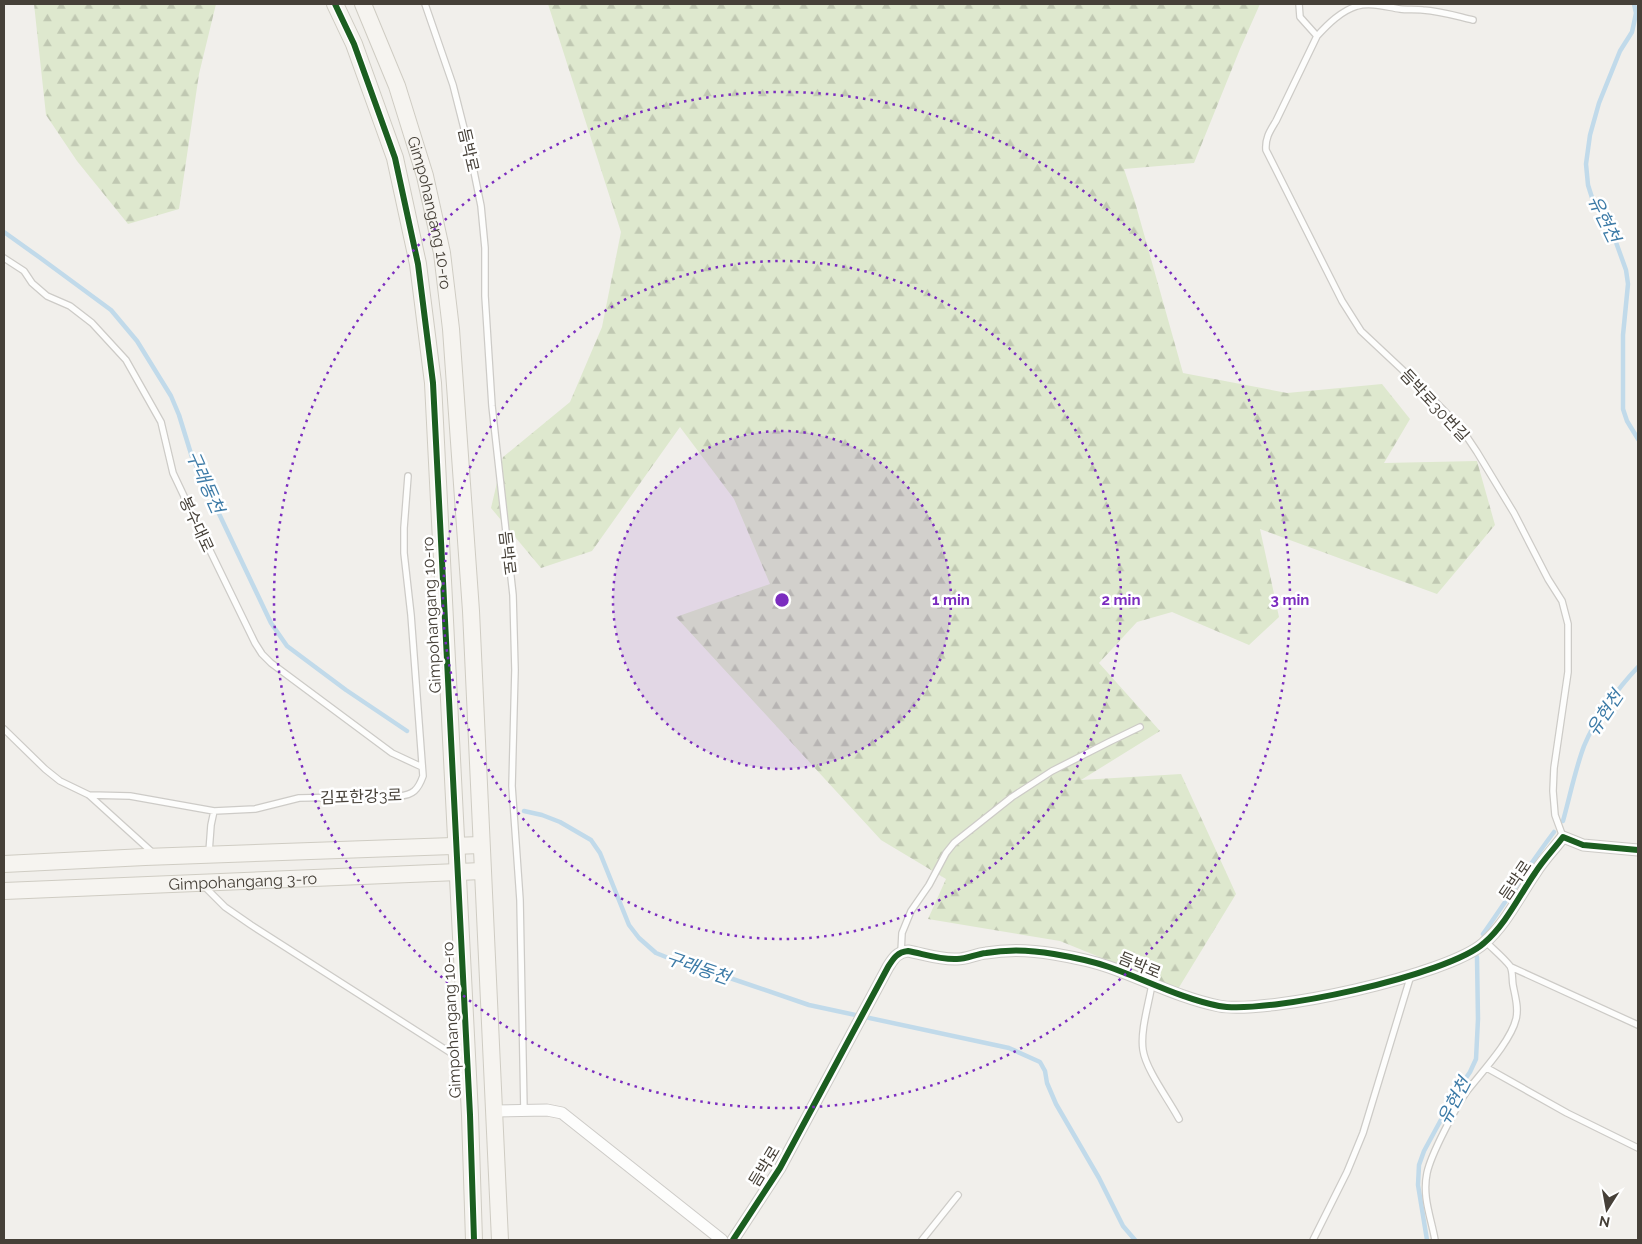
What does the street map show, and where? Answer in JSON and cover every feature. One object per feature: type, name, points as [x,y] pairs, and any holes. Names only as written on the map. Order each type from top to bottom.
[{"type":"street","name":"Gimpohangang 10-ro","points":[[335,4],[354,44],[395,158],[418,264],[433,384],[470,1115],[474,1240]]},
{"type":"street","name":"Gimpohangang 10-ro","points":[[363,4],[397,86],[412,129],[425,176],[442,253],[451,329],[470,601],[500,1240]]},
{"type":"street","points":[[1563,837],[1583,845],[1638,850]]},
{"type":"street","name":"듬박로","points":[[733,1240],[780,1168],[888,968],[895,957],[901,952],[908,951],[947,959],[957,959],[986,952],[1008,950],[1033,951],[1107,966],[1178,995],[1233,1008],[1246,1008],[1349,991],[1411,975],[1475,951],[1486,942],[1504,921],[1536,871],[1563,837]]},
{"type":"street","name":"Gimpohangang 3-ro","points":[[4,864],[157,856],[481,845]]},
{"type":"street","name":"Gimpohangang 3-ro","points":[[4,891],[482,872]]},
{"type":"street","points":[[494,1111],[547,1110],[562,1113],[722,1240]]},
{"type":"lane","name":"듬박로","points":[[425,4],[453,85],[470,152],[482,215],[492,406],[513,595],[515,670],[512,786],[520,910],[524,1110]]},
{"type":"lane","points":[[1300,4],[1300,16],[1317,36]]},
{"type":"lane","name":"듬박로30번길","points":[[1473,20],[1445,13],[1370,4],[1357,6],[1343,13],[1327,24],[1317,36],[1265,142],[1266,150],[1351,316],[1361,331],[1461,428],[1478,452],[1514,513],[1548,579],[1562,601],[1568,624],[1568,672],[1554,768],[1553,791],[1555,815],[1563,837]]},
{"type":"lane","name":"봉수대로","points":[[4,258],[24,271],[32,283],[47,296],[70,306],[92,322],[126,360],[160,422],[173,474],[243,620],[262,654],[271,663],[392,753],[422,767]]},
{"type":"lane","name":"김포한강3로","points":[[89,795],[130,796],[214,811],[255,809],[299,798],[410,795],[419,787],[423,776],[411,615],[404,553],[408,476]]},
{"type":"lane","points":[[901,952],[902,933],[911,911],[954,843],[1012,797],[1052,771],[1140,727]]},
{"type":"lane","points":[[4,729],[52,775],[89,795],[157,856]]},
{"type":"lane","points":[[209,854],[214,811]]},
{"type":"lane","points":[[200,883],[225,907],[251,925],[467,1064]]},
{"type":"lane","points":[[1486,942],[1510,967],[1638,1025]]},
{"type":"lane","points":[[1435,1240],[1426,1203],[1427,1171],[1442,1137],[1467,1092],[1487,1068],[1512,1031],[1516,1018],[1516,1004],[1510,967]]},
{"type":"lane","points":[[1313,1240],[1347,1172],[1363,1133],[1411,975]]},
{"type":"lane","name":"듬박로","points":[[1152,984],[1143,1048],[1146,1060],[1179,1119]]},
{"type":"lane","points":[[1487,1068],[1568,1113],[1638,1148]]},
{"type":"lane","points":[[922,1240],[958,1195]]},
{"type":"green space","points":[[34,4],[216,4],[199,74],[179,209],[128,224],[77,161],[46,115]]},
{"type":"green space","points":[[548,4],[1260,4],[1194,163],[1124,169],[1183,373],[1287,393],[1382,384],[1410,419],[1384,463],[1477,461],[1495,525],[1437,594],[1260,529],[1279,617],[1249,645],[1172,612],[1137,622],[1099,663],[1160,731],[1081,780],[1181,774],[1236,894],[1178,989],[1060,941],[928,919],[946,879],[881,840],[676,617],[770,584],[734,499],[680,427],[592,551],[541,568],[491,508],[503,457],[570,402],[602,327],[621,232]]},
{"type":"waterway","name":"유현천","points":[[1634,4],[1636,13],[1632,32],[1620,51],[1599,103],[1590,135],[1586,164],[1588,185],[1594,204],[1609,223],[1626,270],[1628,284],[1623,335],[1623,409],[1627,421],[1638,439]]},
{"type":"waterway","name":"구래동천","points":[[4,232],[111,310],[137,341],[171,396],[192,457],[271,623],[287,646],[346,690],[407,731]]},
{"type":"waterway","name":"유현천","points":[[1563,821],[1578,764],[1594,725],[1623,684],[1638,667]]},
{"type":"waterway","name":"구래동천","points":[[524,811],[560,822],[591,840],[600,853],[629,925],[639,938],[656,953],[809,1005],[1009,1048],[1040,1062],[1056,1104],[1099,1178],[1123,1226],[1135,1240]]},
{"type":"waterway","name":"유현천","points":[[1483,934],[1554,832]]},
{"type":"waterway","name":"유현천","points":[[1427,1240],[1418,1185],[1419,1165],[1424,1151],[1476,1059],[1478,1019],[1477,957]]},
{"type":"cycle path","points":[[335,4],[354,44],[395,158],[418,264],[433,383],[470,1115],[474,1240]]},
{"type":"cycle path","points":[[733,1240],[780,1168],[888,967],[898,954],[908,951],[939,958],[961,959],[1003,951],[1020,950],[1046,953],[1102,965],[1205,1003],[1242,1007],[1275,1004],[1356,990],[1434,968],[1464,955],[1484,943],[1499,927],[1538,868],[1563,837],[1583,845],[1638,850]]}]
